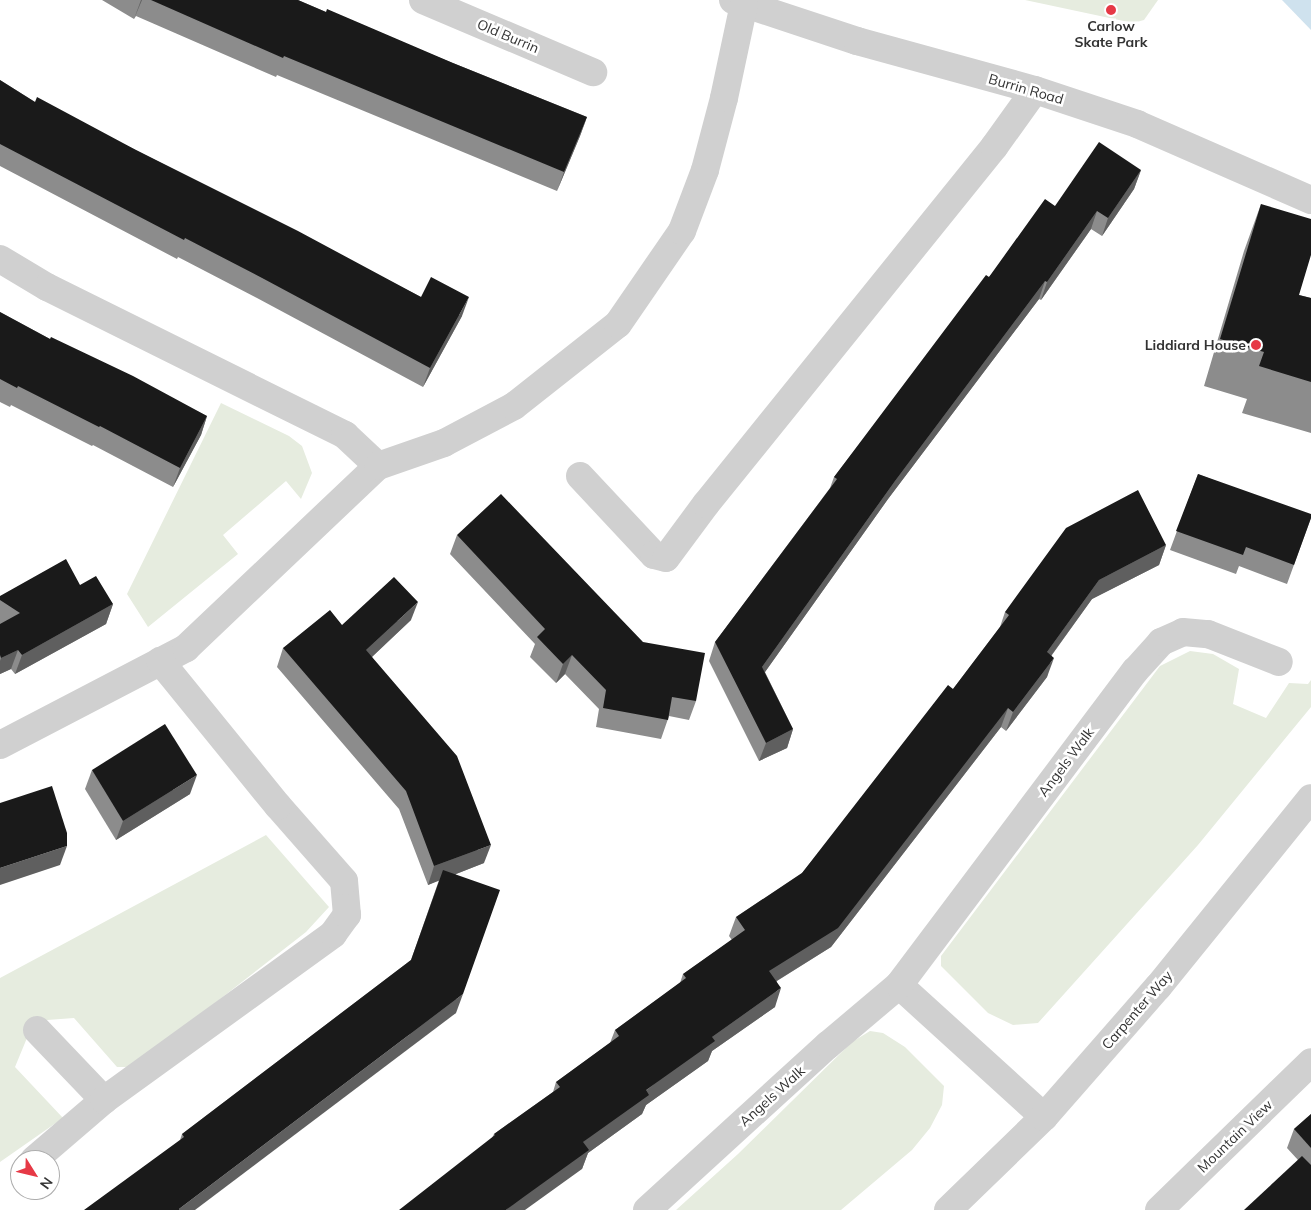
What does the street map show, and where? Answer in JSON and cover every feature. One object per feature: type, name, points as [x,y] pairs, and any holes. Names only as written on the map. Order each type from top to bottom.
[{"type":"street","name":"Old Burrin","points":[[423,0],[593,72]]},
{"type":"street","name":"Burrin Road","points":[[738,2],[857,41],[1035,90],[1137,124],[1311,200]]},
{"type":"street","points":[[0,745],[186,648],[378,466],[444,443],[514,406],[618,324],[682,231],[710,152],[724,98],[738,2]]},
{"type":"street","points":[[580,476],[654,555],[666,558],[706,504],[994,147],[1035,90]]},
{"type":"street","points":[[0,259],[47,287],[345,435],[378,466]]},
{"type":"street","name":"Angels Walk","points":[[647,1210],[828,1045],[899,985],[1135,671],[1162,642],[1183,632],[1208,634],[1279,662]]},
{"type":"street","points":[[46,1150],[104,1100],[334,934],[347,915],[344,881],[278,806],[160,661]]},
{"type":"street","name":"Carpenter Way","points":[[948,1210],[1044,1117],[1158,987],[1311,798]]},
{"type":"street","points":[[899,985],[1044,1117]]},
{"type":"street","points":[[37,1030],[104,1100]]},
{"type":"street","name":"Mountain View","points":[[1159,1210],[1311,1062]]},
{"type":"shaded area","name":"Carlow Skate Park","points":[[1025,0],[1158,0],[1144,20],[1133,23]]},
{"type":"shaded area","points":[[221,403],[289,436],[302,446],[312,473],[301,499],[286,481],[223,535],[238,554],[148,627],[127,594]]},
{"type":"shaded area","points":[[1190,651],[1213,654],[1239,669],[1233,704],[1266,718],[1289,683],[1308,684],[1311,680],[1311,707],[1198,845],[1038,1023],[1013,1025],[988,1013],[941,966],[941,956],[1160,666]]},
{"type":"shaded area","points":[[266,835],[329,907],[306,932],[133,1067],[117,1067],[74,1018],[34,1021],[15,1067],[63,1118],[17,1150],[10,1150],[10,1155],[0,1162],[0,978]]},
{"type":"shaded area","points":[[870,1031],[883,1033],[905,1047],[944,1086],[942,1105],[930,1128],[912,1150],[841,1210],[676,1210],[738,1154],[852,1042]]},
{"type":"water","points":[[1282,0],[1311,0],[1311,30]]},
{"type":"building","points":[[151,0],[298,0],[326,12],[327,9],[453,63],[587,117],[564,172],[284,56],[283,58]]},
{"type":"building","points":[[0,80],[35,102],[37,97],[136,150],[298,231],[421,297],[431,277],[469,297],[430,368],[264,279],[185,238],[184,240],[0,144]]},
{"type":"building","points":[[1099,142],[1141,170],[1108,218],[1097,211],[1047,282],[1045,281],[895,481],[762,667],[793,729],[766,743],[715,642],[837,479],[834,477],[986,275],[989,277],[1045,199],[1055,206]]},
{"type":"building","points":[[1261,204],[1311,219],[1311,255],[1299,295],[1311,298],[1311,382],[1259,366],[1264,352],[1220,339]]},
{"type":"building","points":[[0,312],[50,339],[51,337],[133,376],[207,416],[180,468],[100,426],[0,379]]},
{"type":"building","points":[[1198,474],[1311,514],[1294,565],[1246,547],[1243,555],[1176,531]]},
{"type":"building","points":[[1138,490],[1166,545],[1099,580],[1047,652],[1054,658],[1013,712],[1008,708],[838,928],[769,971],[781,988],[712,1037],[715,1041],[646,1090],[649,1095],[583,1142],[589,1150],[506,1210],[399,1210],[494,1134],[560,1087],[556,1082],[619,1036],[615,1030],[686,978],[683,974],[745,930],[736,917],[802,873],[948,685],[953,689],[1009,615],[1005,612],[1066,528]]},
{"type":"building","points":[[501,494],[643,642],[705,653],[696,701],[672,697],[668,720],[603,708],[606,690],[572,655],[563,664],[537,637],[545,629],[457,535]]},
{"type":"building","points":[[66,559],[80,585],[96,576],[113,604],[22,655],[18,650],[1,658],[0,624],[20,613],[0,600],[0,596]]},
{"type":"building","points":[[394,577],[418,602],[366,650],[457,756],[491,845],[434,866],[406,791],[283,648],[330,610],[342,625]]},
{"type":"building","points":[[165,724],[197,775],[123,821],[92,770]]},
{"type":"building","points":[[52,786],[67,833],[67,846],[0,868],[0,803]]},
{"type":"building","points":[[443,870],[500,890],[463,994],[179,1210],[84,1210],[184,1137],[182,1134],[411,960]]},
{"type":"building","points":[[1311,1114],[1311,1148],[1294,1129]]},
{"type":"building","points":[[1302,1156],[1311,1165],[1311,1210],[1244,1210]]},
{"type":"place","name":"Carlow Skate Park","points":[[1111,10]]},
{"type":"place","name":"Liddiard House","points":[[1256,345]]}]
